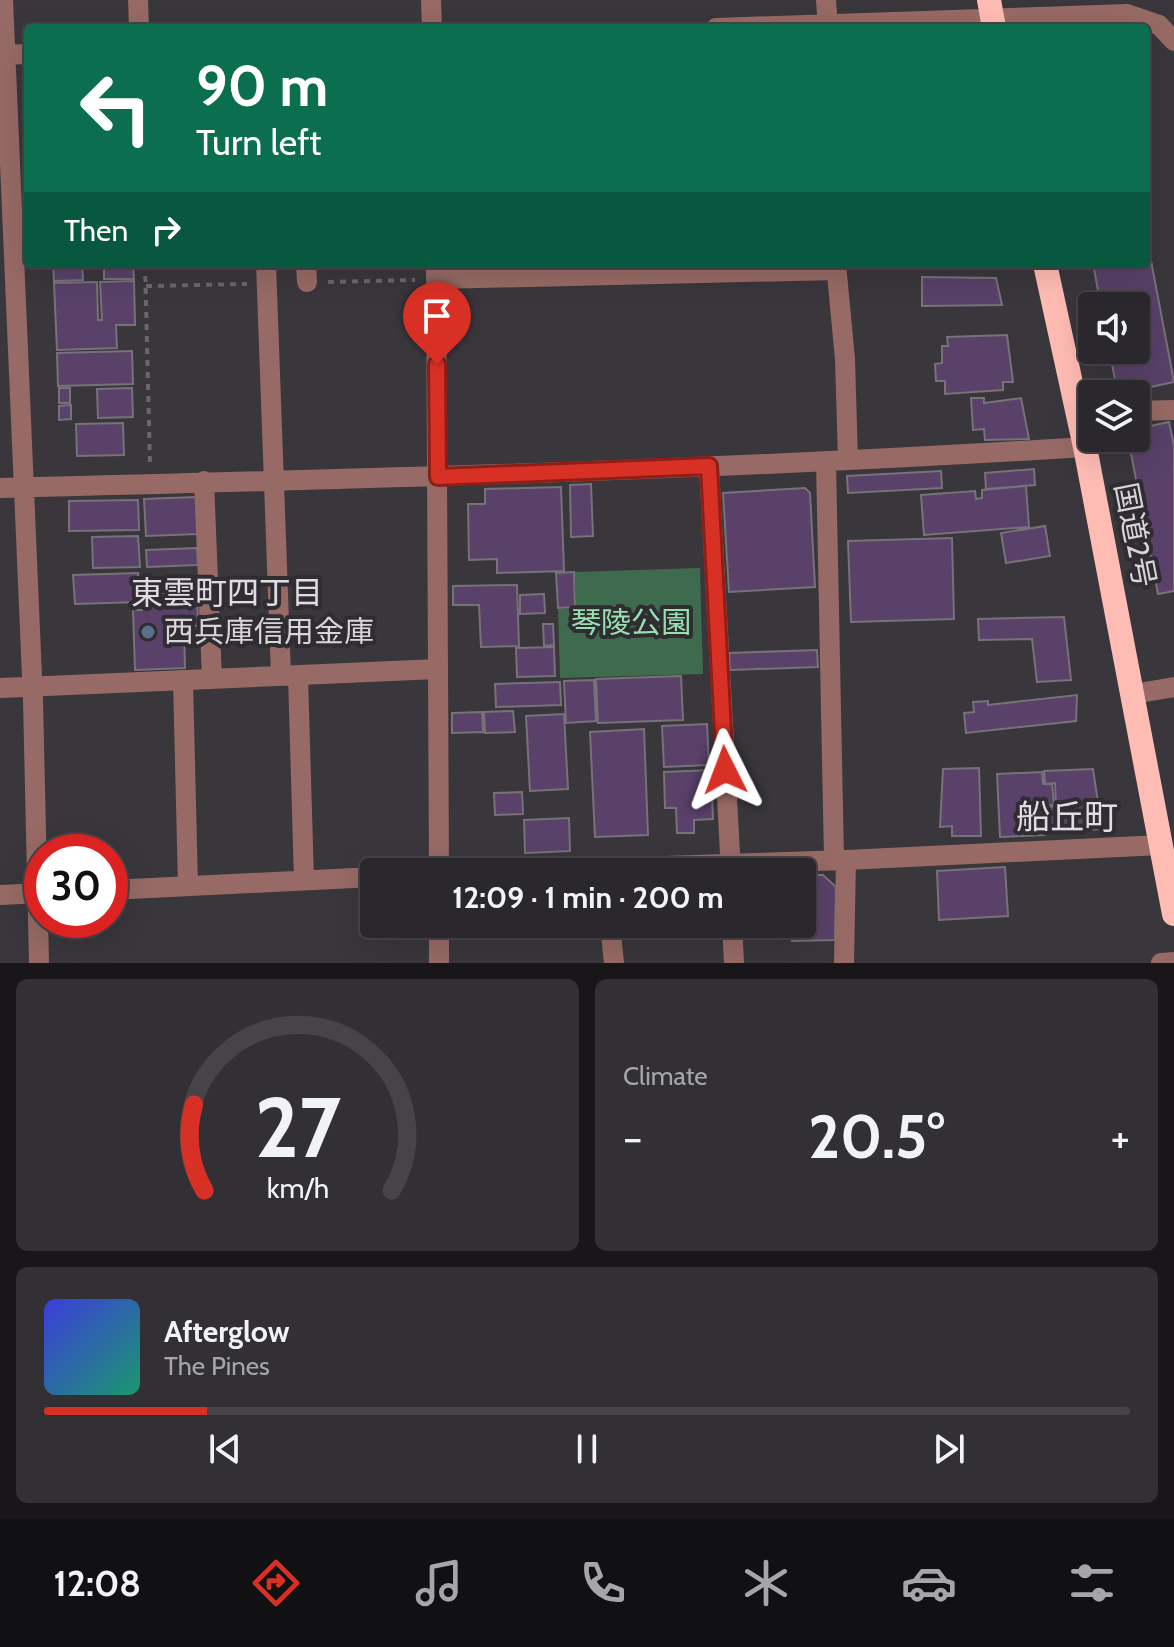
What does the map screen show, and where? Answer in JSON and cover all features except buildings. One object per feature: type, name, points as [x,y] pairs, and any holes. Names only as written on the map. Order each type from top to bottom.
[{"type":"highway","name":"国道2号","points":[[1046,268],[1078,387]]},
{"type":"highway","name":"国道2号","points":[[1086,452],[1161,845],[1170,870],[1174,914]]},
{"type":"street","points":[[3,0],[8,293],[24,488],[38,834]]},
{"type":"street","points":[[138,0],[139,24]]},
{"type":"street","points":[[431,0],[432,24]]},
{"type":"street","points":[[826,0],[828,24]]},
{"type":"street","points":[[861,24],[992,16],[1127,14],[1159,25],[1174,41]]},
{"type":"street","points":[[3,55],[24,54]]},
{"type":"street","points":[[266,268],[275,480],[304,880]]},
{"type":"street","points":[[439,858],[436,272],[756,268]]},
{"type":"street","points":[[836,268],[845,359],[848,460]]},
{"type":"street","points":[[1150,411],[1174,410]]},
{"type":"street","points":[[0,488],[438,477],[1078,447]]},
{"type":"street","points":[[826,461],[844,963]]},
{"type":"street","points":[[709,466],[730,858]]},
{"type":"street","points":[[204,481],[212,679]]},
{"type":"street","points":[[0,688],[438,669]]},
{"type":"street","points":[[183,680],[188,886]]},
{"type":"street","points":[[1133,694],[1174,687]]},
{"type":"street","points":[[816,862],[1161,845]]},
{"type":"street","points":[[128,889],[360,878]]},
{"type":"street","points":[[0,895],[24,894]]},
{"type":"street","points":[[39,938],[39,963]]},
{"type":"street","points":[[439,938],[439,963]]},
{"type":"street","points":[[611,938],[614,963]]},
{"type":"street","points":[[733,938],[734,963]]},
{"type":"street","points":[[1161,963],[1174,962]]},
{"type":"path","points":[[145,268],[151,482]]},
{"type":"green space","name":"琴陵公園","points":[[700,568],[703,674],[560,678],[558,609],[576,608],[575,572]]},
{"type":"place","name":"西兵庫信用金庫","points":[[148,632]]},
{"type":"district","name":"東雲町四丁目","points":[[227,593]]},
{"type":"district","name":"船丘町","points":[[1067,817]]},
{"type":"route","points":[[437,364],[438,477],[709,466],[725,770]]}]
